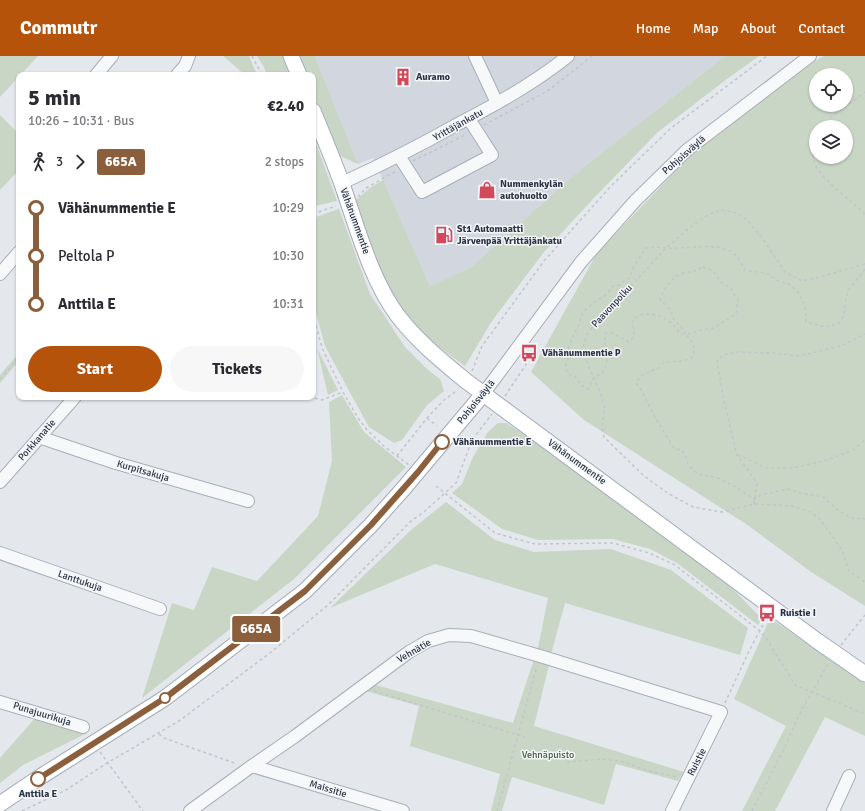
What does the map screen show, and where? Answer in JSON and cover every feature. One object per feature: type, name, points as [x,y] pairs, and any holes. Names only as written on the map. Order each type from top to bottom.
[{"type":"main road","points":[[291,56],[298,72]]},
{"type":"main road","name":"Vähänummentie","points":[[316,118],[342,183],[366,253],[381,288],[397,314],[415,336],[466,381],[865,674]]},
{"type":"main road","name":"Pohjoisväylä","points":[[0,804],[165,698],[305,591],[376,520],[484,393]]},
{"type":"street","points":[[99,72],[112,56]]},
{"type":"street","points":[[180,72],[185,66],[189,56]]},
{"type":"street","points":[[475,56],[497,103]]},
{"type":"street","name":"Yrittäjänkatu","points":[[342,183],[399,156],[469,119],[547,73],[568,56]]},
{"type":"street","name":"Pohjoisväylä","points":[[484,393],[581,262],[635,201],[687,150],[810,56]]},
{"type":"street","points":[[399,156],[422,192],[492,155],[469,119]]},
{"type":"street","points":[[0,274],[16,255]]},
{"type":"street","name":"Porkkanatie","points":[[0,482],[72,400]]},
{"type":"street","name":"Kurpitsakuja","points":[[39,437],[116,463],[248,502]]},
{"type":"street","name":"Lanttukuja","points":[[0,553],[160,609]]},
{"type":"street","name":"Vehnätie","points":[[190,811],[250,767],[294,738],[409,652],[428,641],[449,635],[471,636],[721,712]]},
{"type":"street","name":"Punajuurikuja","points":[[0,702],[83,727]]},
{"type":"street","name":"Ruistie","points":[[672,811],[721,712]]},
{"type":"street","name":"Maissitie","points":[[250,767],[403,811]]},
{"type":"street","points":[[833,811],[849,776]]},
{"type":"path","points":[[252,56],[260,72]]},
{"type":"path","points":[[505,113],[549,90],[592,56]]},
{"type":"path","points":[[397,456],[427,418],[444,400],[466,381],[482,346],[539,267],[610,187],[671,128],[767,56]]},
{"type":"path","points":[[828,120],[865,92]]},
{"type":"path","points":[[815,164],[824,177],[865,214]]},
{"type":"path","name":"Paavonpolku","points":[[865,264],[802,281],[785,272],[763,239],[748,220],[737,213],[721,210],[708,215],[688,229],[667,248],[604,312],[587,334],[582,351],[600,392],[605,408],[602,426],[604,437],[644,476],[669,494],[693,507],[722,512],[754,504],[792,506],[809,511],[820,519],[842,550],[849,571],[865,582]]},
{"type":"path","points":[[754,500],[734,486],[718,478],[698,474],[688,465],[685,454],[674,448],[636,383],[650,370],[659,368],[665,362],[684,360],[694,356],[692,341],[686,335],[673,318],[670,310],[660,299],[665,288],[672,279],[683,273],[694,272],[703,266],[712,270],[721,282],[731,289],[738,300],[736,314],[712,329],[701,330],[686,335],[680,334],[675,326],[667,320],[656,315],[645,314],[636,317],[632,322],[634,333],[629,342],[612,332],[605,333],[605,349],[608,352],[606,365],[602,374],[596,375],[590,388],[587,389],[581,385],[575,376],[570,375],[565,368],[568,359],[569,345],[583,312],[606,295],[613,286],[619,285],[629,278],[634,266],[646,248],[656,246],[677,248],[704,246],[719,248],[733,253],[745,270],[770,274],[778,281],[791,285],[798,292],[804,304],[806,322],[825,327],[838,324],[844,315],[848,290],[865,268]]},
{"type":"path","points":[[316,325],[322,348],[343,392],[358,418],[367,430],[412,467]]},
{"type":"path","points":[[754,504],[757,484],[737,455],[724,402],[717,361],[723,355],[737,352],[772,353],[800,356],[843,344],[865,334]]},
{"type":"path","points":[[22,811],[66,790],[107,763],[160,734],[270,652],[328,605],[410,522],[425,511],[456,483],[472,440],[499,405],[527,363],[529,350]]},
{"type":"path","points":[[0,379],[16,360]]},
{"type":"path","points":[[316,399],[322,400],[343,392]]},
{"type":"path","points":[[427,418],[437,426]]},
{"type":"path","points":[[737,455],[767,468],[793,468],[827,460],[853,450],[865,440]]},
{"type":"path","points":[[436,486],[495,533],[535,544],[613,543],[649,553],[675,565],[760,631],[795,685],[865,714]]},
{"type":"path","points":[[754,500],[761,495],[788,489],[800,494],[823,497],[839,511],[851,518],[865,519]]},
{"type":"path","points":[[840,647],[865,615]]},
{"type":"path","points":[[721,712],[766,619]]},
{"type":"path","points":[[497,811],[540,656]]},
{"type":"path","points":[[752,811],[811,692],[828,664]]},
{"type":"path","points":[[361,687],[525,736]]},
{"type":"path","points":[[160,734],[164,738],[250,767]]},
{"type":"path","points":[[98,749],[143,811]]},
{"type":"path","points":[[567,762],[601,759],[614,760],[649,771],[688,779]]},
{"type":"shaded area","points":[[315,56],[725,56],[575,174],[471,267],[430,286],[373,158],[358,164]]},
{"type":"green space","points":[[0,56],[38,56],[23,72],[16,72],[16,80],[0,97]]},
{"type":"green space","points":[[223,56],[249,56],[256,72],[242,72]]},
{"type":"green space","points":[[257,56],[283,56],[289,72],[266,72]]},
{"type":"green space","points":[[293,56],[315,56],[358,164],[340,156],[316,105],[316,72],[301,72]]},
{"type":"green space","points":[[725,56],[759,56],[658,132],[592,200],[544,252],[492,321],[465,366],[421,334],[391,296],[354,202],[371,187],[383,180],[430,286],[471,267],[575,174]]},
{"type":"green space","points":[[824,56],[865,56],[865,606],[811,572],[746,524],[584,420],[531,372],[597,253],[690,156],[789,76]]},
{"type":"green space","points":[[0,115],[16,131],[16,173],[0,190]]},
{"type":"green space","points":[[316,143],[337,201],[316,206]]},
{"type":"green space","points":[[339,209],[370,294],[405,347],[428,370],[440,379],[444,391],[427,405],[402,440],[394,443],[369,427],[325,346],[316,313],[316,217]]},
{"type":"green space","points":[[317,348],[338,390],[328,395]]},
{"type":"green space","points":[[16,356],[16,364],[0,383],[0,375]]},
{"type":"green space","points":[[342,395],[364,432],[406,467],[294,579],[142,698],[172,603],[194,610],[212,567],[257,581],[318,516],[332,461],[329,402]]},
{"type":"green space","points":[[498,423],[506,423],[551,451],[731,587],[762,619],[758,625],[677,563],[650,549],[613,539],[538,540],[502,529],[452,493],[462,484],[473,457],[488,432]]},
{"type":"green space","points":[[446,502],[495,540],[534,552],[611,549],[671,570],[748,628],[740,655],[565,603],[550,658],[537,653],[548,598],[435,564],[330,608],[411,530]]},
{"type":"green space","points":[[770,618],[865,683],[865,736],[825,717],[775,811],[742,811],[786,726],[734,699]]},
{"type":"green space","name":"Vehnäpuisto","points":[[535,656],[550,661],[534,726],[684,772],[678,781],[616,764],[604,805],[512,777],[502,811],[491,811],[500,774],[410,746],[419,706],[362,690],[372,684],[513,723]]},
{"type":"green space","points":[[37,716],[81,730],[85,734],[23,765],[0,783],[0,758]]},
{"type":"bus line","name":"665A","points":[[38,779],[165,698],[305,591],[371,525],[425,464],[442,442]]},
{"type":"place","name":"Auramo","points":[[403,77]]},
{"type":"place","name":"Nummenkylän autohuolto","points":[[487,190]]},
{"type":"place","name":"St1 Automaatti Järvenpää Yrittäjänkatu","points":[[444,235]]},
{"type":"place","name":"Vähänummentie P","points":[[529,353]]},
{"type":"place","name":"Vähänummentie E","points":[[442,442]]},
{"type":"place","name":"Ruistie I","points":[[767,613]]},
{"type":"place","name":"Anttila E","points":[[38,779]]}]
